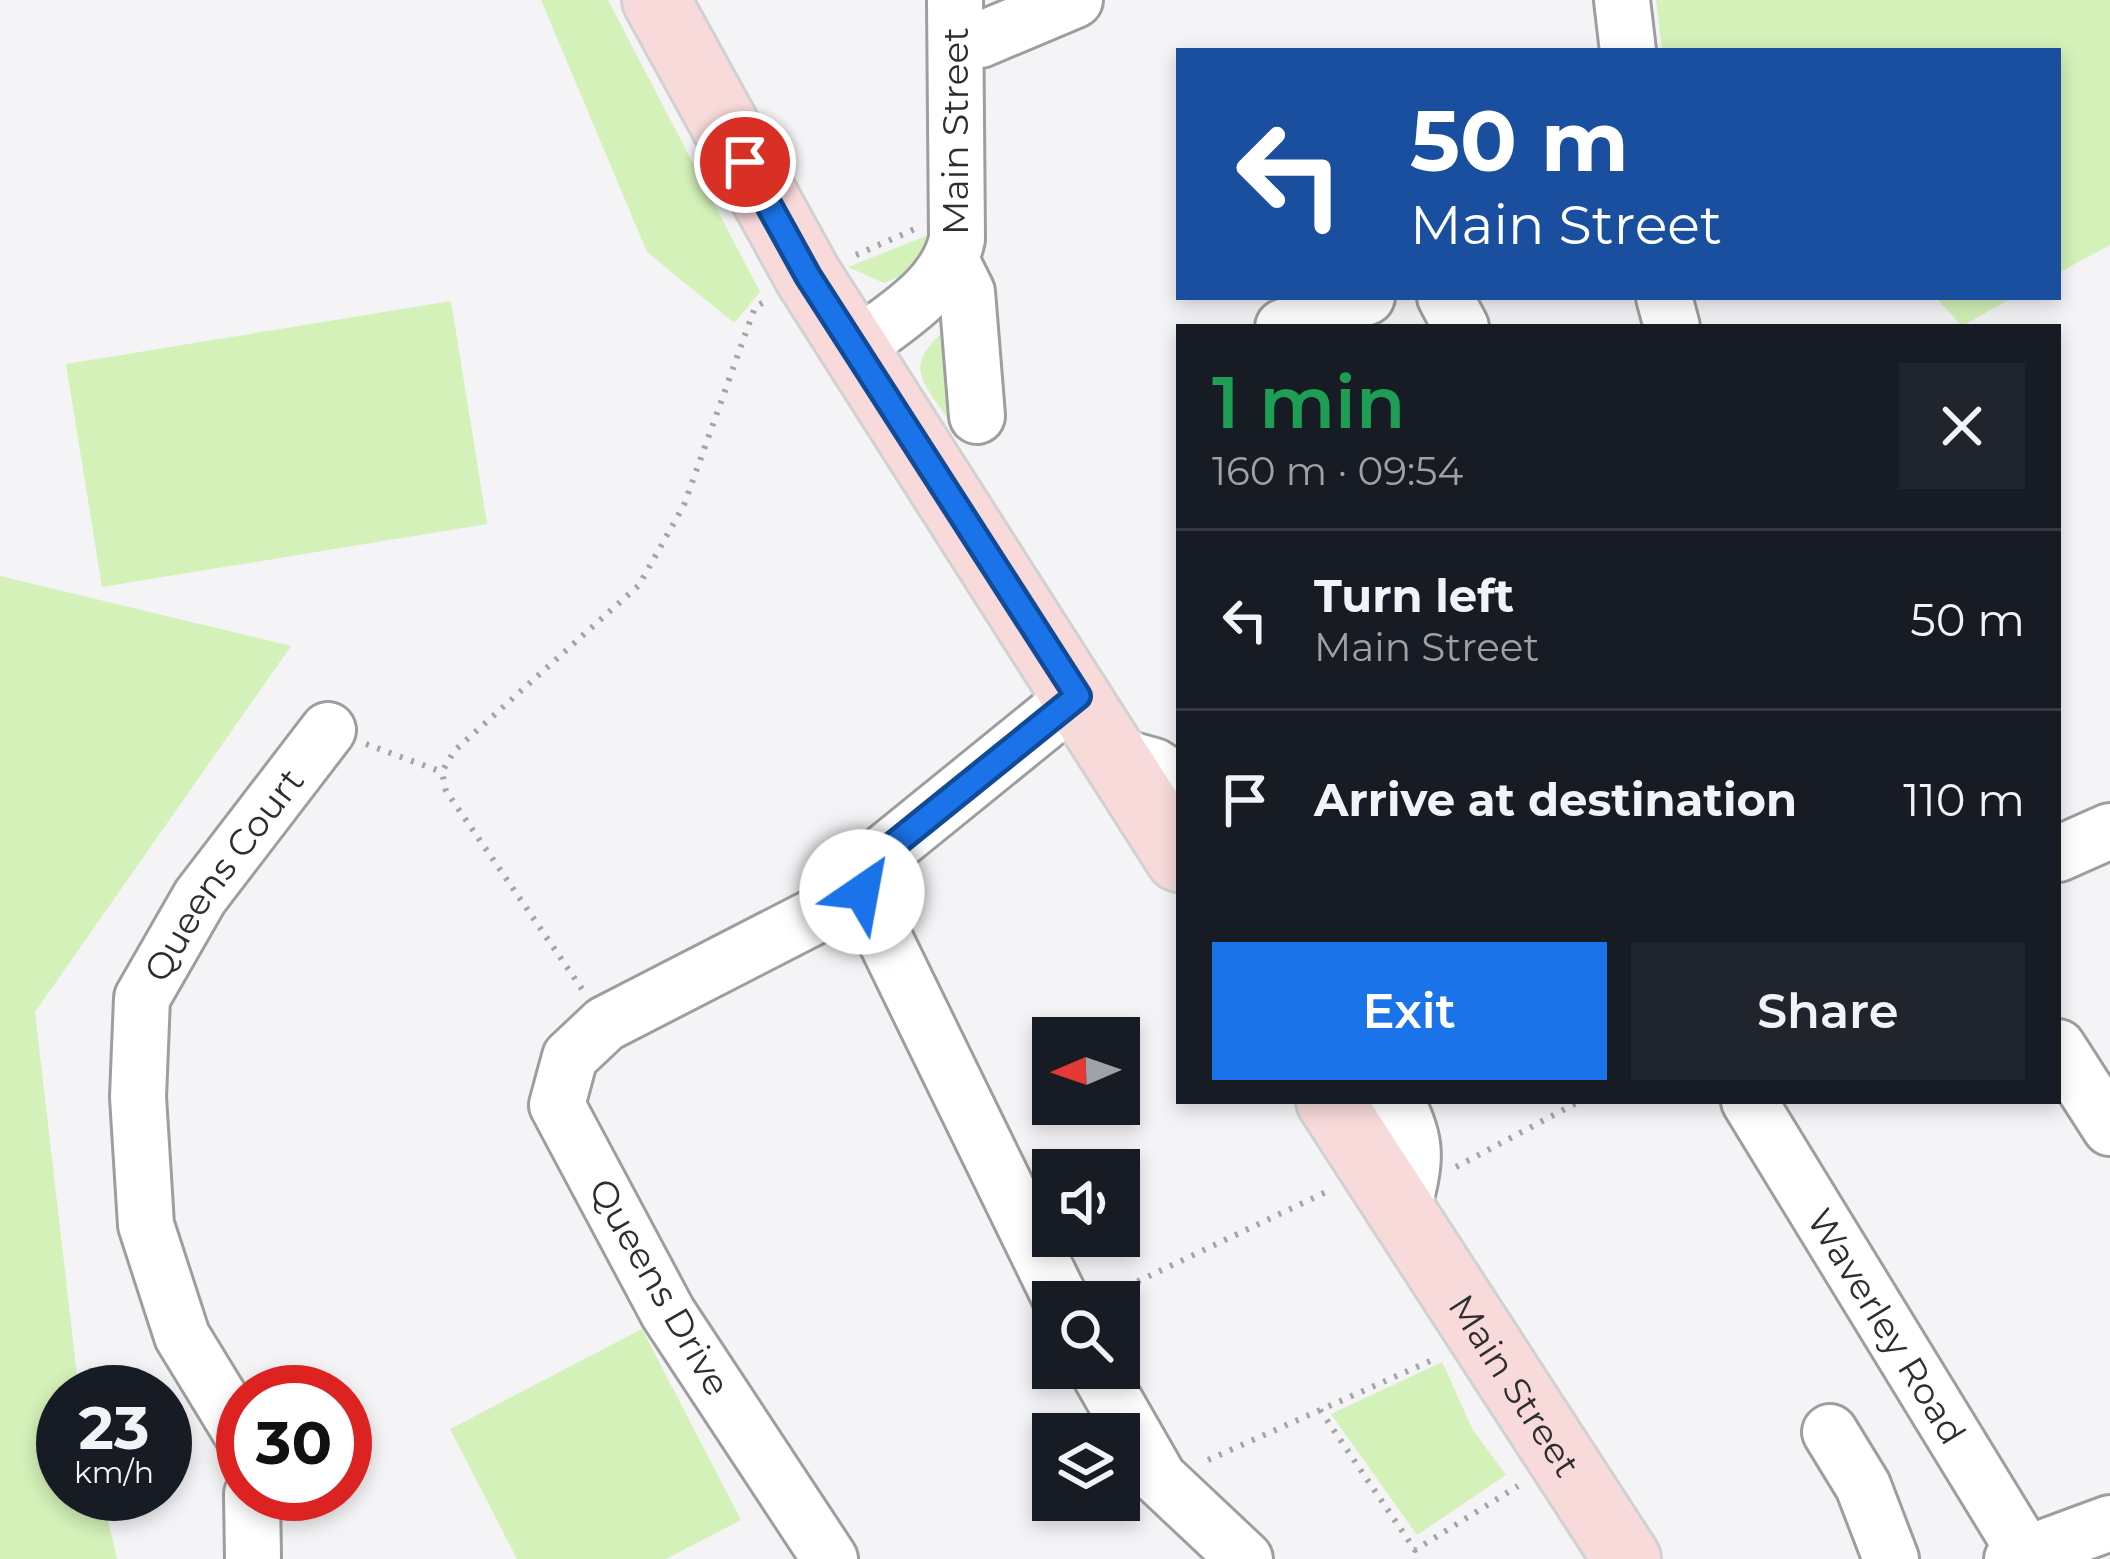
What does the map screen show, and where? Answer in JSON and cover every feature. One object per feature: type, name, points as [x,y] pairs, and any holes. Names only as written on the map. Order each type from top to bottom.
[{"type":"main road","points":[[656,0],[808,276],[1176,853]]},
{"type":"main road","name":"Main Street","points":[[1361,1116],[1402,1214],[1627,1559]]},
{"type":"street","points":[[955,22],[980,40],[1075,0]]},
{"type":"street","points":[[1622,0],[1628,48]]},
{"type":"street","name":"Main Street","points":[[955,22],[955,236],[967,292],[977,416]]},
{"type":"street","name":"Main Street","points":[[856,348],[937,283],[955,236]]},
{"type":"street","points":[[1291,324],[1359,300]]},
{"type":"street","points":[[1052,1281],[862,892],[870,864],[1078,696]]},
{"type":"street","name":"Queens Court","points":[[216,1392],[182,1336],[146,1225],[138,1097],[142,998],[200,897],[328,730]]},
{"type":"street","points":[[1115,755],[1154,766],[1176,780]]},
{"type":"street","points":[[2061,853],[2110,831]]},
{"type":"street","points":[[605,1024],[862,892]]},
{"type":"street","name":"Queens Drive","points":[[605,1024],[570,1057],[557,1105],[668,1313],[818,1555]]},
{"type":"street","points":[[2061,1052],[2110,1128]]},
{"type":"street","name":"Waverley Road","points":[[1751,1104],[2022,1557]]},
{"type":"street","points":[[1108,1389],[1160,1478],[1245,1559]]},
{"type":"street","points":[[1830,1432],[1863,1486],[1891,1559]]},
{"type":"street","points":[[252,1521],[253,1559]]},
{"type":"street","points":[[2022,1557],[2110,1523]]},
{"type":"path","points":[[605,1024],[446,791],[442,772],[454,751],[638,585],[684,505],[754,307],[808,276],[955,236]]},
{"type":"path","points":[[328,730],[442,772]]},
{"type":"path","points":[[1402,1214],[1460,1164],[1574,1104]]},
{"type":"path","points":[[1138,1281],[1341,1184],[1333,1165],[1361,1116]]},
{"type":"path","points":[[1160,1478],[1480,1338]]},
{"type":"path","points":[[1320,1410],[1415,1550],[1521,1484],[1534,1502]]},
{"type":"green space","points":[[541,0],[608,0],[760,292],[734,323],[647,252]]},
{"type":"green space","points":[[1656,0],[2110,0],[2110,245],[2061,271],[2061,48],[1662,48]]},
{"type":"green space","points":[[931,234],[914,265],[884,283],[848,267]]},
{"type":"green space","points":[[1938,300],[2009,300],[1966,324]]},
{"type":"green space","points":[[451,301],[487,524],[102,587],[66,364]]},
{"type":"green space","points":[[950,325],[956,411],[948,419],[920,370],[927,350]]},
{"type":"green space","points":[[0,576],[291,646],[35,1012],[76,1365],[36,1365],[36,1521],[108,1521],[117,1559],[0,1559]]},
{"type":"green space","points":[[642,1329],[741,1520],[666,1559],[517,1559],[450,1429]]},
{"type":"green space","points":[[1442,1362],[1473,1430],[1506,1475],[1417,1535],[1331,1414]]},
{"type":"route","points":[[745,162],[808,276],[1078,696],[870,864],[862,892]]}]
